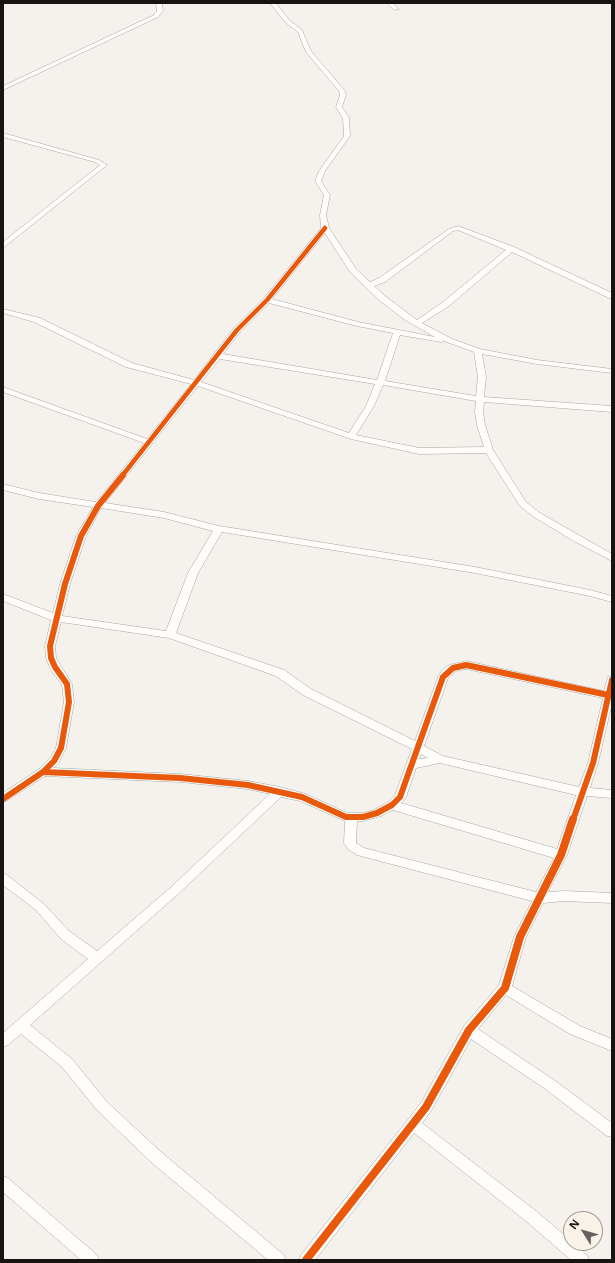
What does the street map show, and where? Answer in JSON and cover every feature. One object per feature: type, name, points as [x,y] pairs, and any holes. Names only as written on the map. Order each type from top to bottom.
[{"type":"street","points":[[3,88],[156,16],[160,11],[158,3]]},
{"type":"street","points":[[273,3],[287,21],[300,31],[312,56],[342,91],[343,95],[339,107],[346,118],[347,136],[322,171],[318,181],[326,196],[323,215],[325,228],[353,270],[387,302],[417,323],[448,341]]},
{"type":"street","points":[[390,3],[396,9]]},
{"type":"street","points":[[3,135],[98,161],[104,165],[3,246]]},
{"type":"street","points":[[3,799],[43,772],[54,761],[61,748],[69,702],[67,684],[51,658],[50,646],[65,584],[81,536],[98,506],[218,356],[237,330],[267,300],[325,228]]},
{"type":"street","points":[[369,285],[386,277],[454,228],[462,229],[511,249],[612,296]]},
{"type":"street","points":[[417,323],[446,304],[511,249]]},
{"type":"street","points":[[267,300],[358,324],[448,341],[478,351],[537,362],[612,371]]},
{"type":"street","points":[[3,311],[37,320],[106,355],[130,365],[196,383],[251,404],[351,436],[419,451],[489,450]]},
{"type":"street","points":[[351,436],[370,406],[380,384],[397,332]]},
{"type":"street","points":[[478,351],[482,377],[479,412],[481,424],[489,450],[523,504],[537,515],[574,538],[612,558]]},
{"type":"street","points":[[218,356],[380,384],[481,399],[612,409]]},
{"type":"street","points":[[3,389],[149,442]]},
{"type":"street","points":[[3,487],[39,496],[164,515],[218,529],[475,570],[590,593],[612,599]]},
{"type":"street","points":[[170,635],[193,573],[218,529]]},
{"type":"street","points":[[3,597],[56,618],[170,635],[280,673],[307,692],[440,759],[582,792],[612,794]]},
{"type":"street","points":[[43,772],[180,778],[248,785],[302,797],[346,817],[363,817],[377,813],[392,805],[400,797],[443,677],[447,672],[461,665],[608,695]]},
{"type":"street","points":[[306,1260],[426,1107],[469,1030],[505,988],[520,936],[561,855],[593,763],[612,680]]},
{"type":"street","points":[[412,765],[440,759]]},
{"type":"street","points":[[3,1041],[173,892],[280,792]]},
{"type":"street","points":[[392,805],[561,855]]},
{"type":"street","points":[[352,817],[350,843],[355,849],[361,852],[539,898],[564,896],[612,898]]},
{"type":"street","points":[[3,878],[40,907],[65,935],[97,958]]},
{"type":"street","points":[[505,988],[575,1030],[612,1045]]},
{"type":"street","points":[[21,1026],[67,1063],[102,1106],[156,1157],[279,1260]]},
{"type":"street","points":[[469,1030],[549,1084],[612,1131]]},
{"type":"street","points":[[413,1124],[531,1216],[582,1260]]},
{"type":"street","points":[[3,1184],[92,1260]]},
{"type":"cycle path","points":[[3,799],[43,772],[54,761],[61,748],[69,702],[67,684],[55,667],[51,658],[50,646],[65,584],[81,536],[98,506],[218,356],[237,330],[267,300],[325,228]]},
{"type":"cycle path","points":[[43,772],[180,778],[248,785],[302,797],[346,817],[363,817],[377,813],[392,805],[400,797],[443,677],[453,668],[466,665],[608,695]]},
{"type":"cycle path","points":[[306,1260],[426,1107],[469,1030],[505,988],[520,937],[561,855],[593,763],[612,680]]}]
